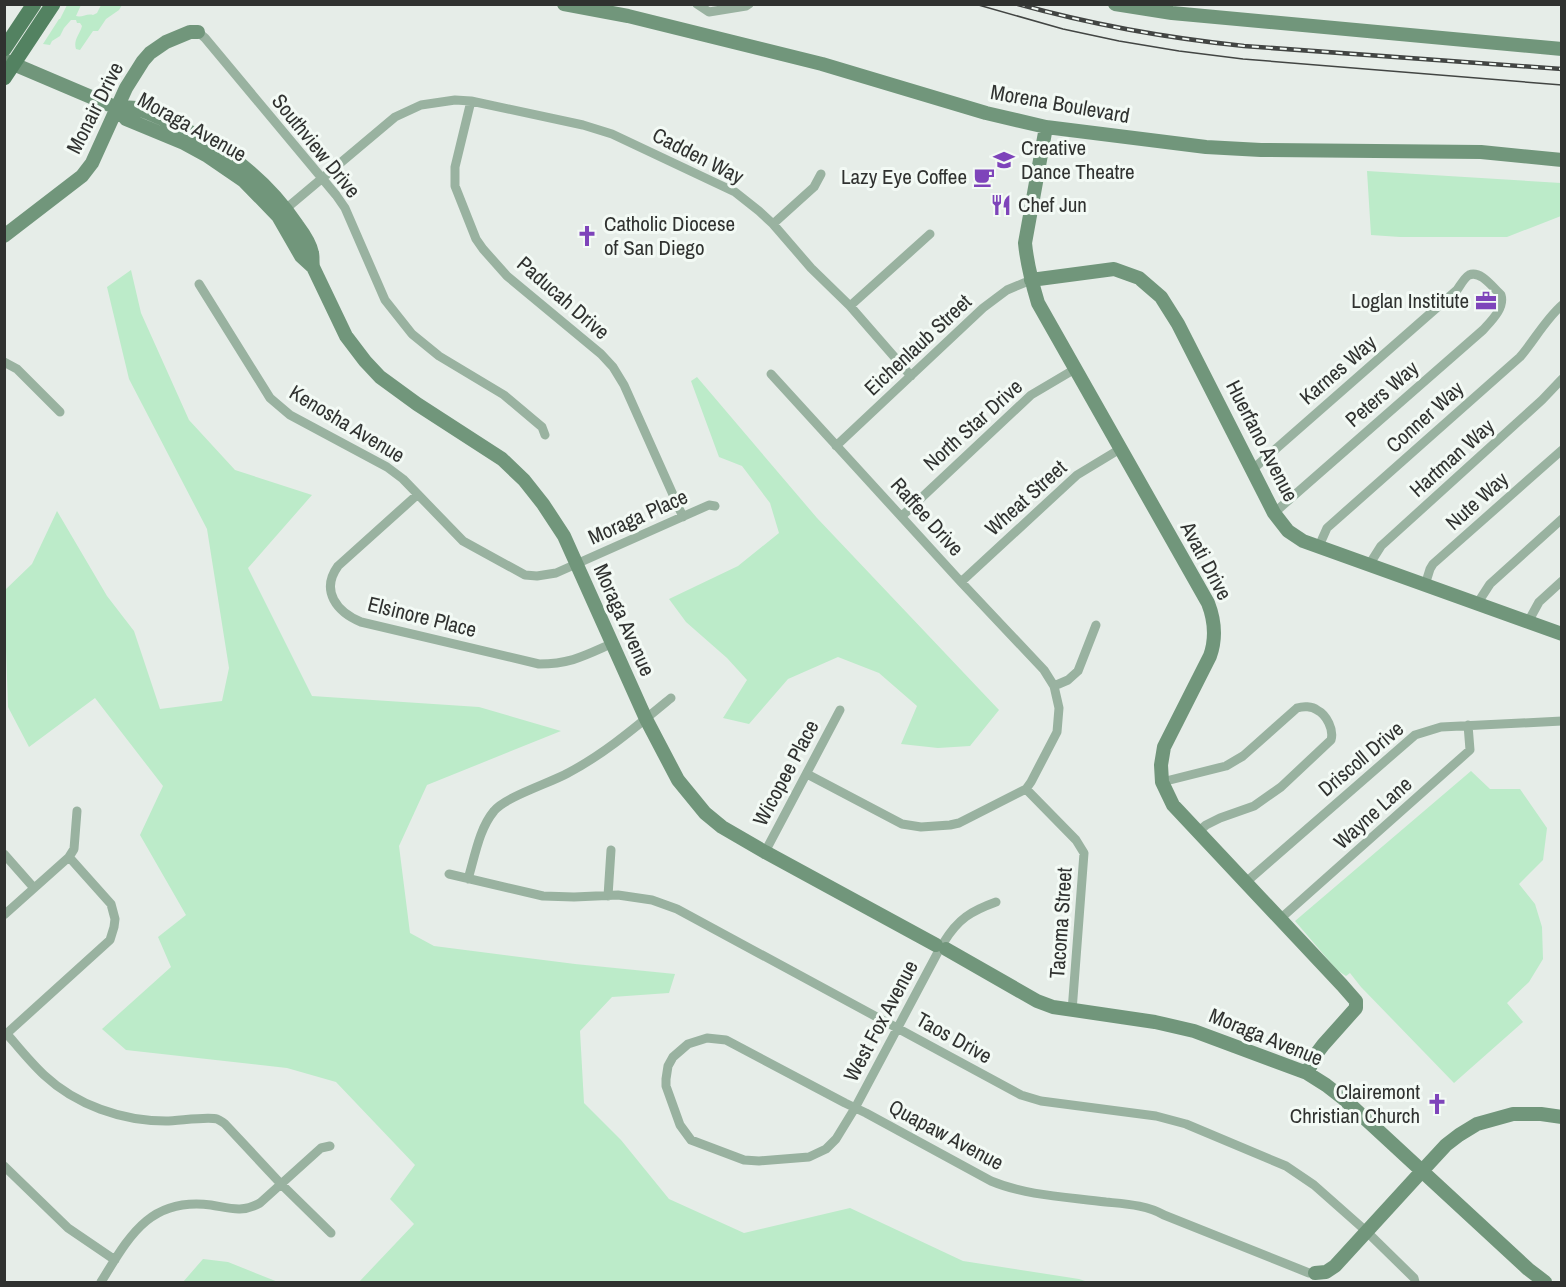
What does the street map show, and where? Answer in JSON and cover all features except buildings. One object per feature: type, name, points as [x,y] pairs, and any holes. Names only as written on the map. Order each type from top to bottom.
[{"type":"main road","points":[[4,49],[34,4]]},
{"type":"main road","points":[[4,78],[9,62],[53,4]]},
{"type":"main road","name":"Morena Boulevard","points":[[564,4],[628,16],[822,64],[986,113],[1046,127],[1206,147],[1261,150],[1481,152],[1562,160]]},
{"type":"main road","points":[[1115,4],[1172,13],[1562,49]]},
{"type":"main road","name":"Monair Drive","points":[[4,236],[82,176],[92,163],[126,88],[150,53],[166,42],[190,32],[198,32]]},
{"type":"main road","name":"Moraga Avenue","points":[[9,62],[117,108],[126,119],[184,143],[244,181],[305,236],[312,251],[313,267],[346,336],[380,378],[502,459],[524,480],[543,504],[559,528],[611,644],[678,780],[705,813],[722,827],[1037,1001],[1072,1011],[1155,1022],[1194,1031],[1307,1073],[1344,1099],[1528,1269],[1545,1282]]},
{"type":"main road","name":"Avati Drive","points":[[1046,127],[1026,243],[1027,262],[1038,303],[1211,611],[1214,644],[1164,747],[1161,765],[1162,782]]},
{"type":"main road","name":"Huerfano Avenue","points":[[1031,280],[1114,269],[1139,278],[1161,297],[1178,324],[1274,513],[1288,531],[1303,541],[1562,634]]},
{"type":"main road","points":[[1162,782],[1173,805],[1356,1001],[1356,1008],[1317,1053],[1307,1073]]},
{"type":"main road","points":[[1315,1273],[1326,1272],[1335,1266],[1446,1145],[1477,1124],[1514,1114],[1562,1117]]},
{"type":"street","points":[[697,4],[709,12],[749,4]]},
{"type":"street","name":"Southview Drive","points":[[198,32],[336,195],[345,208],[385,300],[412,334],[439,356],[504,395],[542,427],[545,435]]},
{"type":"street","name":"Cadden Way","points":[[282,213],[395,117],[421,105],[455,100],[471,101],[583,125],[612,134],[735,192],[773,224],[811,268],[850,306],[911,376]]},
{"type":"street","name":"Paducah Drive","points":[[471,101],[455,166],[455,186],[476,239],[507,276],[601,354],[613,367],[624,385],[683,517]]},
{"type":"street","points":[[773,224],[814,187],[820,174]]},
{"type":"street","points":[[850,306],[930,234]]},
{"type":"street","name":"Karnes Way","points":[[1253,469],[1457,290],[1467,276],[1480,275],[1501,295]]},
{"type":"street","name":"Eichenlaub Street","points":[[836,446],[983,308],[1007,290],[1031,280]]},
{"type":"street","name":"Kenosha Avenue","points":[[199,284],[270,398],[290,415],[387,467],[404,480],[464,541],[525,574],[537,576],[556,573],[576,564]]},
{"type":"street","name":"Peters Way","points":[[1274,513],[1483,330],[1502,303],[1501,295]]},
{"type":"street","name":"Conner Way","points":[[1319,546],[1327,528],[1520,357],[1553,313],[1562,305]]},
{"type":"street","points":[[4,362],[17,369],[60,412]]},
{"type":"street","name":"North Star Drive","points":[[902,516],[1030,395],[1075,369]]},
{"type":"street","name":"Raffee Drive","points":[[771,374],[1044,670],[1054,686]]},
{"type":"street","name":"Hartman Way","points":[[1369,565],[1381,546],[1542,400],[1562,379]]},
{"type":"street","name":"Wheat Street","points":[[961,582],[1077,475],[1120,449]]},
{"type":"street","name":"Nute Way","points":[[1425,585],[1433,564],[1562,450]]},
{"type":"street","name":"Elsinore Place","points":[[417,495],[334,571],[330,583],[331,594],[341,610],[362,622],[539,664],[573,661],[611,644]]},
{"type":"street","name":"Moraga Place","points":[[576,564],[709,505],[715,506]]},
{"type":"street","points":[[1478,604],[1490,584],[1562,519]]},
{"type":"street","points":[[1528,622],[1539,602],[1562,581]]},
{"type":"street","points":[[807,774],[902,824],[921,826],[959,823],[1026,789],[1057,732],[1059,708],[1054,686],[1068,680],[1078,671],[1096,625]]},
{"type":"street","points":[[468,879],[484,826],[495,809],[505,802],[568,773],[617,742],[671,698]]},
{"type":"street","points":[[1162,782],[1226,766],[1243,756],[1297,708],[1304,706],[1318,710],[1332,728],[1331,740],[1281,787],[1254,806],[1220,818],[1198,832]]},
{"type":"street","name":"Wicopee Place","points":[[765,852],[840,710]]},
{"type":"street","name":"Driscoll Drive","points":[[1245,883],[1415,735],[1441,727],[1562,721]]},
{"type":"street","name":"Wayne Lane","points":[[1280,919],[1470,750],[1468,725]]},
{"type":"street","name":"Tacoma Street","points":[[1026,789],[1076,840],[1084,853],[1072,1011]]},
{"type":"street","points":[[4,915],[69,857],[74,849],[77,811]]},
{"type":"street","points":[[608,896],[611,850]]},
{"type":"street","points":[[4,854],[34,888]]},
{"type":"street","points":[[69,857],[111,904],[115,919],[110,940],[6,1035],[42,1074],[82,1102],[116,1114],[150,1121],[216,1119],[225,1124],[331,1233]]},
{"type":"street","name":"Taos Drive","points":[[449,874],[543,896],[618,895],[652,900],[677,909],[1021,1095],[1041,1101],[1156,1116],[1186,1124],[1286,1166],[1314,1185],[1366,1231],[1414,1278],[1415,1282]]},
{"type":"street","name":"West Fox Avenue","points":[[666,1086],[680,1125],[691,1140],[744,1160],[759,1161],[809,1157],[826,1149],[836,1139],[855,1108],[951,930],[976,909],[996,902]]},
{"type":"street","name":"Quapaw Avenue","points":[[666,1086],[668,1066],[673,1057],[688,1044],[707,1038],[726,1040],[1005,1187],[1155,1210],[1198,1229],[1315,1273]]},
{"type":"street","points":[[102,1282],[136,1229],[154,1214],[182,1204],[240,1210],[260,1203],[321,1148],[330,1146]]},
{"type":"street","points":[[4,1166],[68,1228],[115,1260]]},
{"type":"green space","points":[[67,5],[81,5],[76,16],[78,16],[93,15],[97,13],[101,5],[122,5],[106,19],[98,31],[93,31],[80,50],[76,49],[75,43],[82,26],[76,20],[71,20],[60,36],[50,45],[43,44]]},
{"type":"green space","points":[[1367,171],[1561,183],[1561,216],[1507,237],[1371,235]]},
{"type":"green space","points":[[131,270],[141,313],[189,420],[235,470],[312,495],[248,568],[312,696],[479,707],[561,731],[427,785],[399,846],[410,933],[434,946],[675,974],[669,993],[612,997],[580,1031],[584,1103],[621,1140],[669,1199],[744,1233],[850,1208],[963,1261],[1088,1282],[359,1282],[414,1224],[390,1199],[415,1165],[336,1082],[287,1068],[126,1050],[102,1029],[171,967],[158,937],[186,915],[140,835],[163,786],[95,698],[29,747],[8,707],[4,591],[32,564],[57,511],[107,596],[134,631],[160,709],[222,701],[229,668],[207,529],[129,379],[107,287]]},
{"type":"green space","points":[[697,377],[817,518],[999,710],[970,746],[938,748],[901,744],[917,706],[879,673],[838,657],[788,679],[749,724],[723,718],[747,680],[727,658],[686,622],[669,599],[738,566],[779,533],[770,503],[742,466],[719,457],[691,381]]},
{"type":"green space","points":[[1471,771],[1490,789],[1520,789],[1547,828],[1543,860],[1519,884],[1535,904],[1542,927],[1543,959],[1529,982],[1507,1003],[1523,1022],[1454,1083],[1350,973],[1346,976],[1337,970],[1295,921]]},
{"type":"green space","points":[[203,1259],[228,1262],[278,1282],[183,1282]]},
{"type":"tram line","points":[[975,4],[1063,29],[1179,51],[1243,59],[1562,85]]},
{"type":"railway","points":[[1018,4],[1102,24],[1215,43],[1562,69]]},
{"type":"place","name":"Creative Dance Theatre","points":[[1004,160]]},
{"type":"place","name":"Lazy Eye Coffee","points":[[984,177]]},
{"type":"place","name":"Chef Jun","points":[[1001,205]]},
{"type":"place","name":"Catholic Diocese of San Diego","points":[[587,236]]},
{"type":"place","name":"Loglan Institute","points":[[1486,301]]},
{"type":"place","name":"Clairemont Christian Church","points":[[1437,1104]]}]
